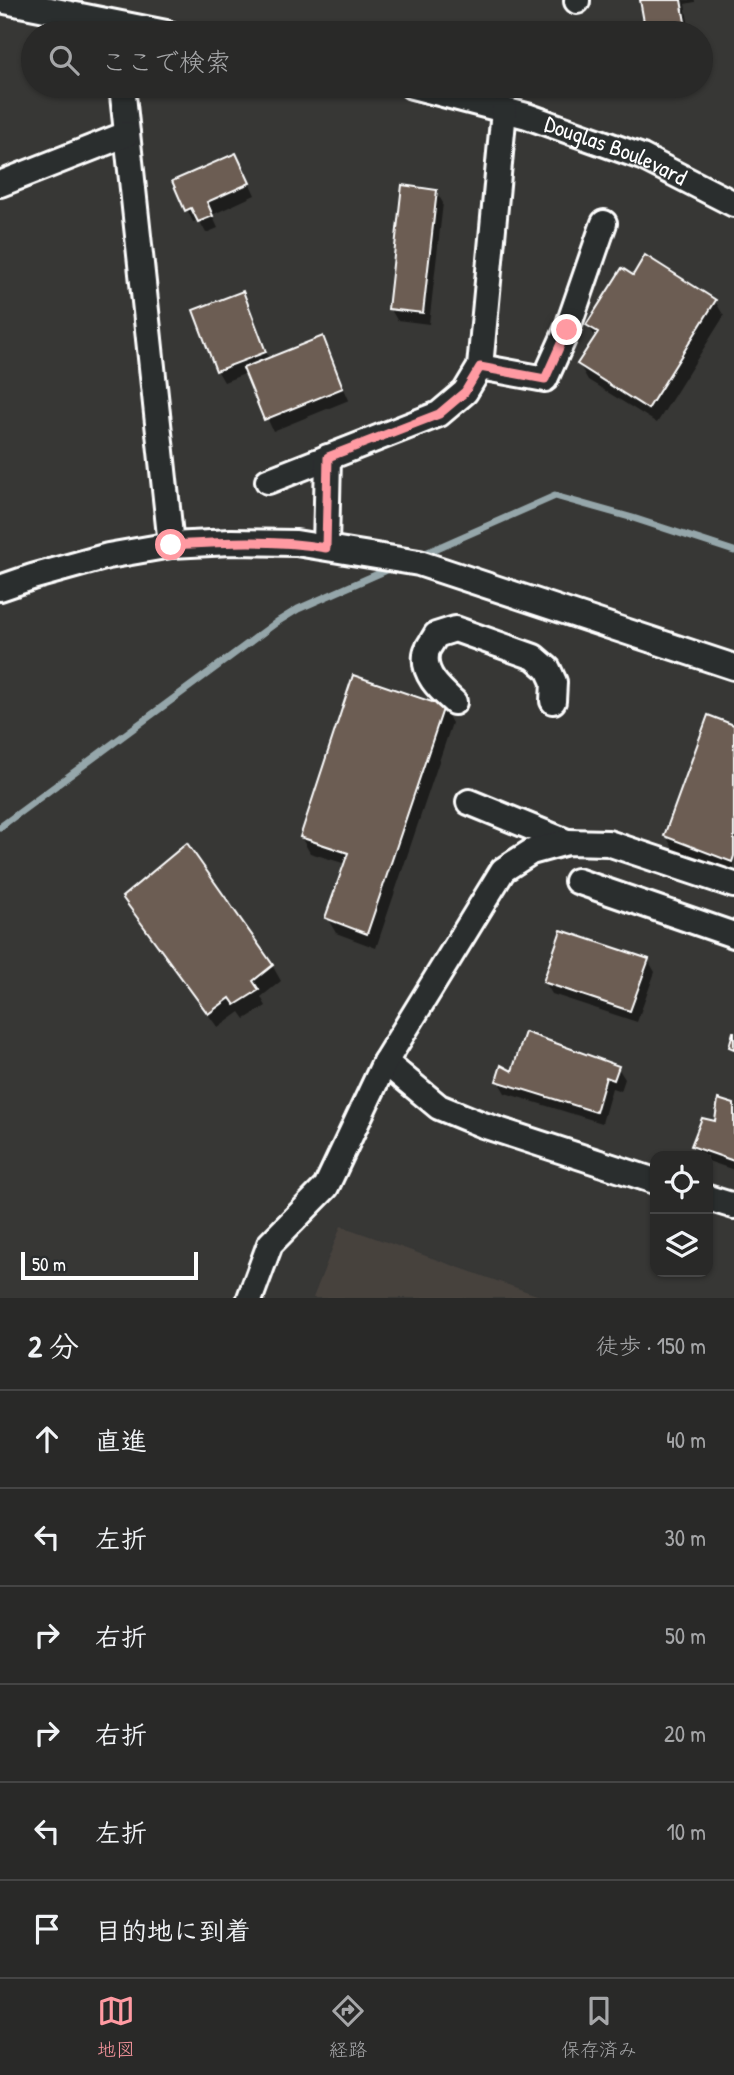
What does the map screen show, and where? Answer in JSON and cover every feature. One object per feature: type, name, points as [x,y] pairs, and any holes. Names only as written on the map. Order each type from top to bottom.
[{"type":"street","points":[[0,0],[84,21]]},
{"type":"street","points":[[123,98],[171,545]]},
{"type":"street","name":"Douglas Boulevard","points":[[458,98],[527,116],[642,158],[734,204]]},
{"type":"street","points":[[268,481],[439,414],[465,392],[480,367],[504,110]]},
{"type":"street","points":[[0,184],[127,134]]},
{"type":"street","points":[[480,367],[545,379],[567,330],[604,223]]},
{"type":"street","points":[[326,548],[328,457]]},
{"type":"street","points":[[0,588],[108,556],[171,545],[296,543],[419,563],[734,667]]},
{"type":"street","points":[[454,702],[429,673],[425,654],[436,635],[455,629],[534,656],[548,669],[554,682],[553,701]]},
{"type":"street","points":[[469,802],[567,842]]},
{"type":"street","points":[[250,1298],[270,1244],[326,1188],[385,1062],[503,870],[531,852],[567,842],[608,843],[734,885]]},
{"type":"street","points":[[577,881],[734,936]]},
{"type":"street","points":[[385,1062],[439,1107],[483,1125],[650,1179]]},
{"type":"street","points":[[713,1200],[734,1206]]},
{"type":"shaded area","points":[[341,1226],[545,1298],[313,1298]]},
{"type":"building","points":[[640,0],[681,0],[685,21],[644,21]]},
{"type":"building","points":[[236,153],[250,183],[207,202],[213,216],[198,222],[191,208],[185,211],[172,181]]},
{"type":"building","points":[[402,185],[437,190],[423,313],[388,309]]},
{"type":"building","points":[[645,255],[716,300],[648,409],[577,364],[598,332],[586,325],[622,268],[633,275]]},
{"type":"building","points":[[243,291],[266,352],[216,371],[193,310]]},
{"type":"building","points":[[323,336],[343,388],[264,420],[243,368]]},
{"type":"building","points":[[353,675],[444,706],[367,934],[325,918],[348,853],[300,837]]},
{"type":"building","points":[[708,715],[734,725],[732,862],[664,836]]},
{"type":"building","points":[[187,843],[273,965],[253,981],[259,990],[235,1005],[230,998],[208,1014],[122,897]]},
{"type":"building","points":[[561,930],[649,959],[630,1011],[543,982]]},
{"type":"building","points":[[525,1032],[619,1066],[614,1080],[606,1077],[596,1112],[496,1081],[501,1065],[512,1071]]},
{"type":"building","points":[[734,1032],[734,1049],[729,1047]]},
{"type":"building","points":[[718,1099],[734,1104],[734,1161],[713,1154],[713,1151],[691,1146],[702,1118],[715,1121]]},
{"type":"waterway","points":[[419,556],[555,496],[734,551]]},
{"type":"waterway","points":[[0,827],[277,622],[298,609],[396,566]]},
{"type":"route","points":[[171,545],[296,543],[326,548],[328,457],[439,414],[465,392],[480,367],[545,379],[567,330]]}]
